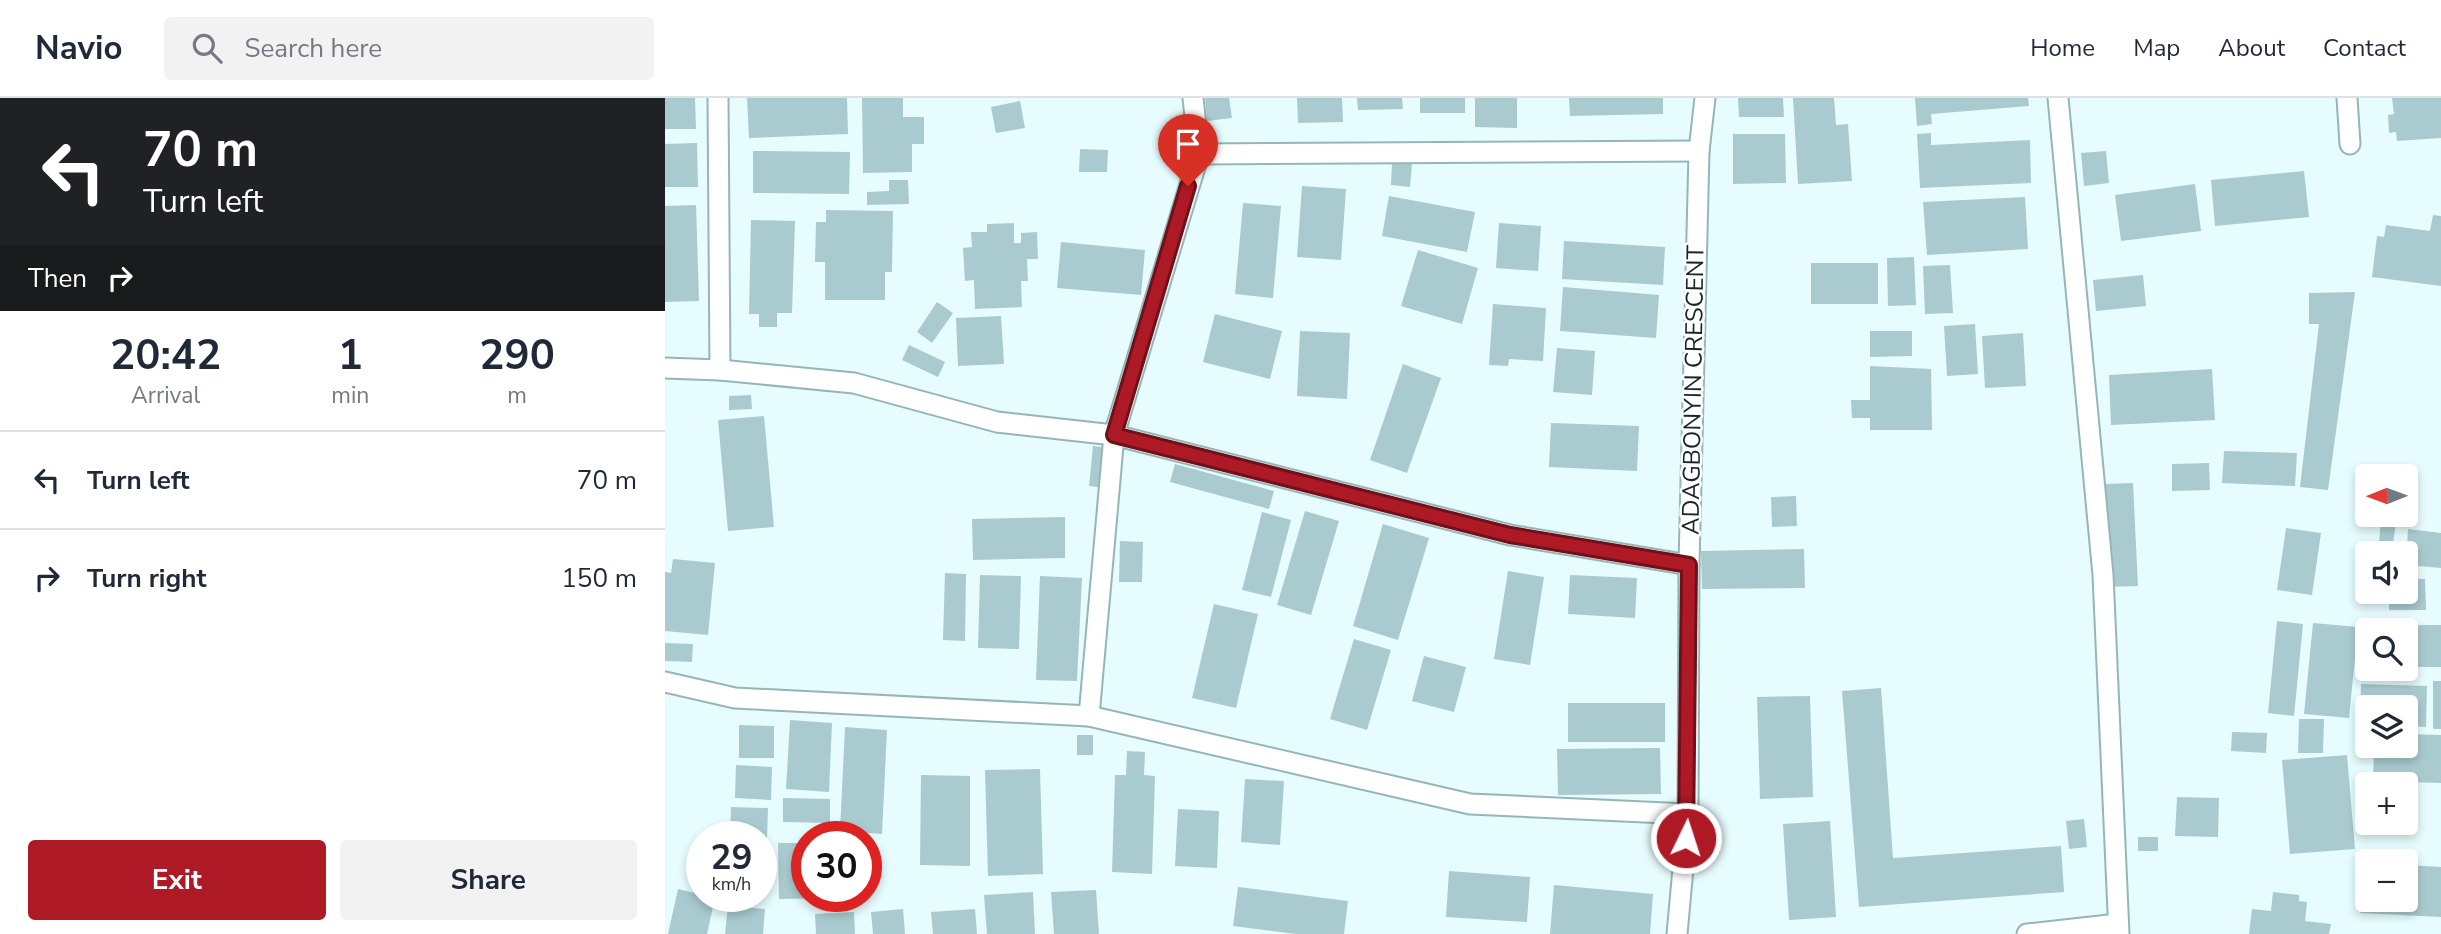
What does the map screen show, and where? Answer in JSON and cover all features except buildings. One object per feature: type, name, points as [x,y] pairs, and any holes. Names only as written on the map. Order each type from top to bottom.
[{"type":"street","points":[[718,98],[720,370]]},
{"type":"street","points":[[1089,716],[1114,435],[1199,154],[1193,98]]},
{"type":"street","name":"ADAGBONYIN CRESCENT","points":[[1677,934],[1688,814],[1689,565],[1699,151],[1705,98]]},
{"type":"street","points":[[2027,934],[2118,929],[2103,575],[2058,98]]},
{"type":"street","points":[[2347,98],[2350,144]]},
{"type":"street","points":[[1199,154],[1699,151]]},
{"type":"street","points":[[665,368],[720,370],[854,383],[997,422],[1114,435],[1510,535],[1689,565]]},
{"type":"street","points":[[665,682],[735,698],[1089,716],[1470,804],[1688,814]]},
{"type":"route","points":[[1188,186],[1114,435],[1510,535],[1689,565],[1686,838]]}]
